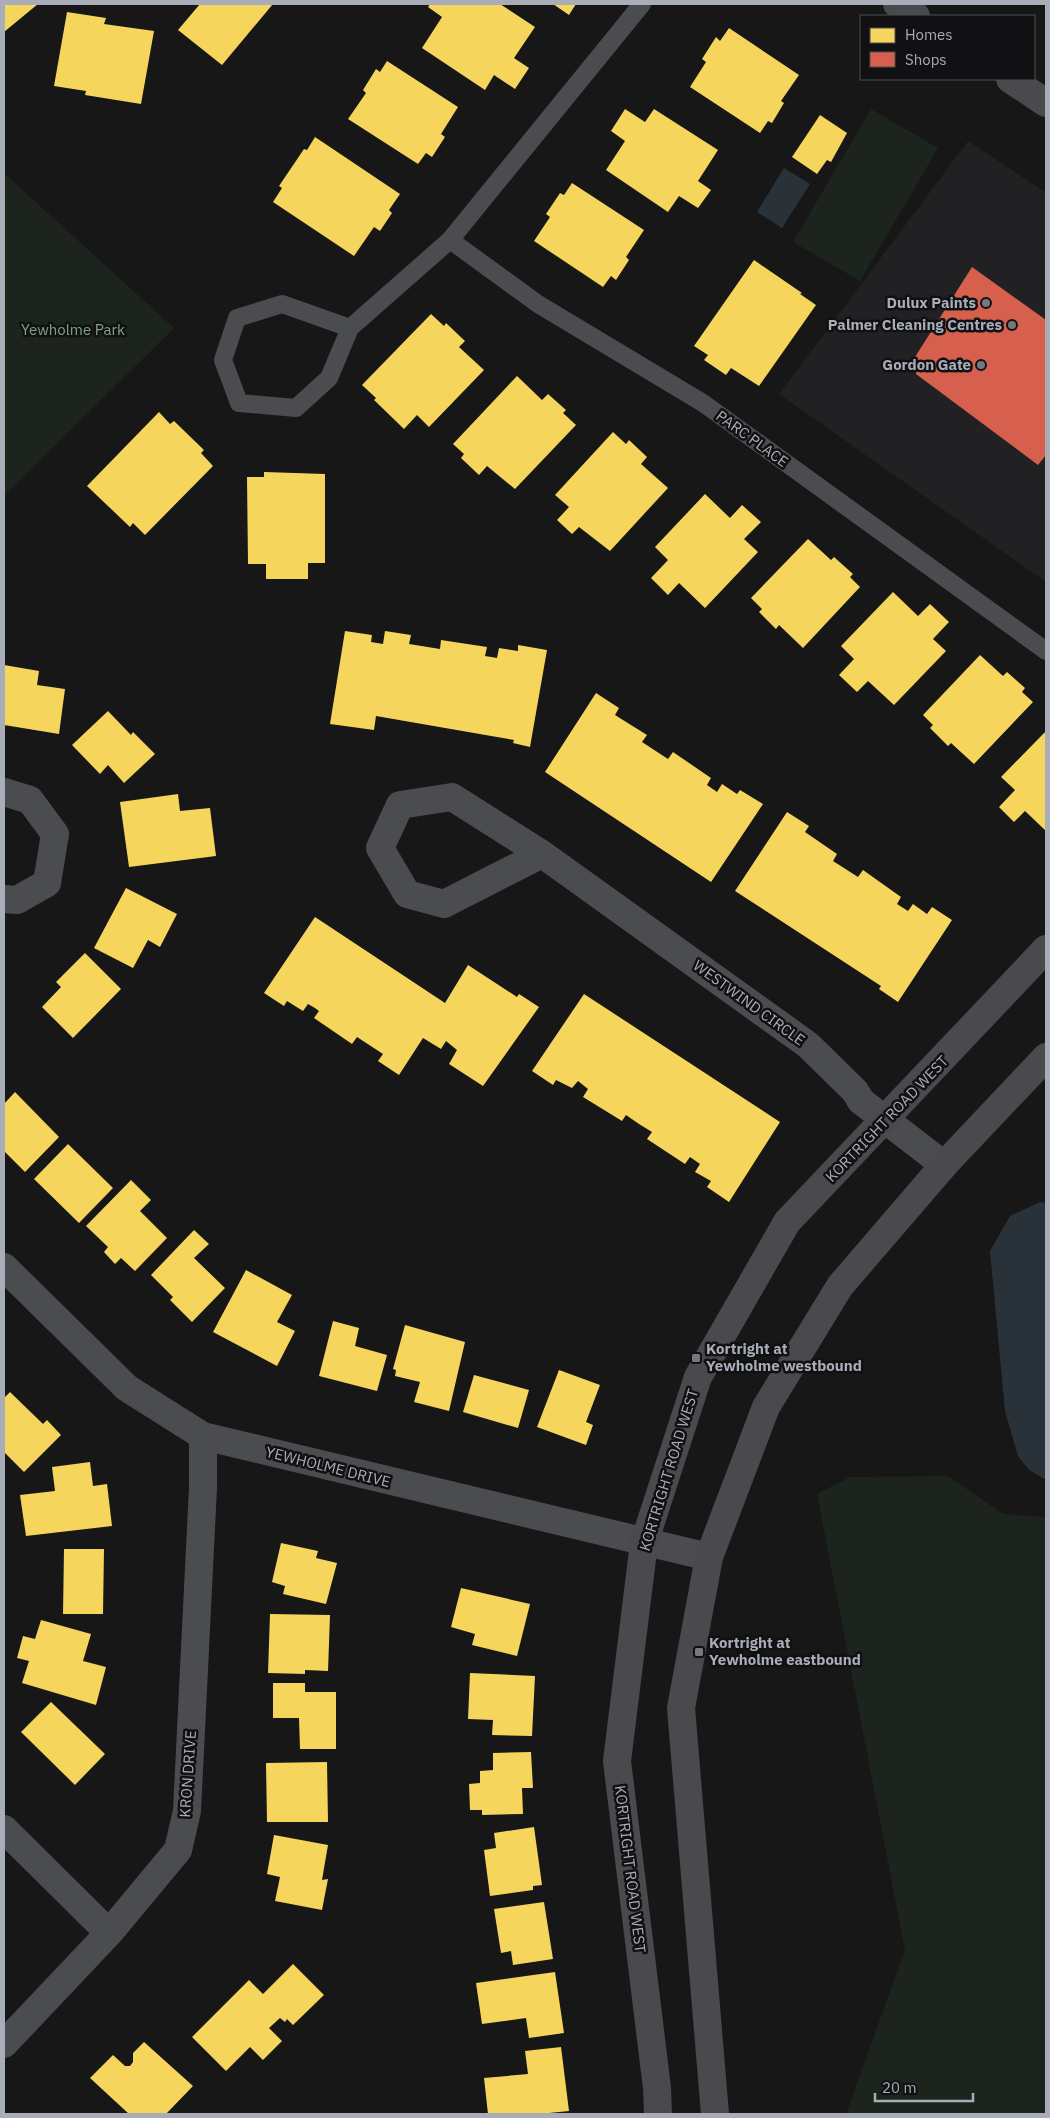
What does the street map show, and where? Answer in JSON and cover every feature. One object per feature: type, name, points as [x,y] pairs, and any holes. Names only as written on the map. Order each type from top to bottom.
[{"type":"street","points":[[897,4],[914,15]]},
{"type":"street","points":[[1012,80],[1046,102]]},
{"type":"street","points":[[4,792],[30,800],[55,834],[47,883],[17,900],[4,899]]},
{"type":"street","name":"WESTWIND CIRCLE","points":[[542,854],[444,904],[407,894],[380,848],[400,806],[452,797],[542,854],[808,1045],[855,1091],[861,1101],[944,1165]]},
{"type":"street","name":"KORTRIGHT ROAD WEST","points":[[658,2114],[656,2078],[617,1761],[644,1543],[698,1377],[787,1222],[886,1121],[1046,950]]},
{"type":"street","points":[[715,2114],[681,1708],[709,1557],[766,1407],[840,1286],[944,1165],[1046,1057]]},
{"type":"street","name":"YEWHOLME DRIVE","points":[[4,1267],[127,1388],[203,1436],[644,1543],[709,1557]]},
{"type":"street","name":"KRON DRIVE","points":[[4,2044],[109,1933],[178,1850],[187,1811],[203,1487],[203,1436]]},
{"type":"street","points":[[4,1829],[109,1933]]},
{"type":"lane","points":[[350,328],[282,304],[237,318],[223,360],[239,403],[296,408],[329,378],[350,328],[450,240],[642,4]]},
{"type":"lane","name":"PARC PLACE","points":[[450,240],[538,304],[703,403],[1046,652]]},
{"type":"shaded area","points":[[968,141],[1046,193],[1046,582],[779,394]]},
{"type":"shaded area","points":[[784,168],[810,184],[782,228],[757,212]]},
{"type":"shaded area","points":[[1040,1202],[1046,1203],[1046,1480],[1029,1470],[1018,1456],[1005,1411],[990,1251],[1010,1216]]},
{"type":"green space","points":[[871,109],[938,148],[860,281],[793,242]]},
{"type":"green space","name":"Yewholme Park","points":[[4,173],[174,328],[4,496]]},
{"type":"green space","points":[[948,1476],[1003,1514],[1046,1517],[1046,2114],[846,2114],[905,1950],[817,1494],[850,1477]]},
{"type":"building: Homes","points":[[4,4],[38,4],[4,32]]},
{"type":"building: Homes","points":[[200,4],[273,4],[222,65],[178,30]]},
{"type":"building: Homes","points":[[430,4],[500,4],[535,27],[514,58],[529,68],[515,89],[494,75],[485,90],[422,48],[442,17],[428,7]]},
{"type":"building: Homes","points":[[553,4],[576,4],[569,15]]},
{"type":"building: Homes","points":[[67,12],[106,18],[104,24],[154,31],[141,104],[85,95],[86,91],[54,86]]},
{"type":"building: Homes","points":[[729,28],[799,75],[781,101],[784,103],[772,123],[768,121],[760,133],[690,87],[706,62],[702,59],[716,37],[720,41]]},
{"type":"building: Homes","points":[[387,61],[458,107],[441,134],[445,137],[432,157],[426,153],[418,164],[348,119],[366,93],[363,90],[376,69],[380,72]]},
{"type":"building: Homes","points":[[625,109],[645,122],[654,109],[718,150],[698,181],[711,190],[698,208],[679,196],[668,212],[606,170],[625,141],[611,131]]},
{"type":"building: Homes","points":[[820,115],[847,133],[831,162],[827,160],[817,174],[792,157]]},
{"type":"building: Homes","points":[[315,137],[400,194],[389,210],[392,213],[380,231],[374,227],[354,256],[273,202],[282,188],[279,186],[304,149],[307,150]]},
{"type":"building: Homes","points":[[572,183],[644,230],[626,257],[629,260],[616,280],[611,276],[603,287],[534,241],[550,217],[546,214],[560,193],[564,195]]},
{"type":"building: Homes","points":[[754,260],[816,305],[759,386],[731,368],[726,375],[704,360],[708,355],[694,346]]},
{"type":"building: Homes","points":[[431,314],[444,326],[446,323],[465,341],[459,347],[484,370],[429,427],[417,415],[404,429],[374,400],[376,398],[362,385]]},
{"type":"building: Homes","points":[[517,376],[542,400],[548,394],[566,410],[563,413],[576,425],[515,489],[487,466],[479,475],[461,458],[464,454],[453,444]]},
{"type":"building: Homes","points":[[159,412],[170,424],[174,421],[204,450],[201,453],[213,466],[145,535],[133,523],[130,527],[87,486]]},
{"type":"building: Homes","points":[[613,432],[626,444],[629,440],[647,457],[641,464],[668,488],[610,551],[579,527],[572,534],[557,520],[569,507],[555,495]]},
{"type":"building: Homes","points":[[264,472],[325,474],[325,563],[308,563],[308,579],[266,579],[266,564],[248,564],[247,477],[264,477]]},
{"type":"building: Homes","points":[[705,494],[730,518],[742,505],[761,522],[744,539],[758,552],[705,608],[679,583],[668,595],[651,578],[668,560],[655,547]]},
{"type":"building: Homes","points":[[808,539],[831,560],[834,557],[853,574],[850,577],[860,587],[803,648],[779,625],[776,629],[759,612],[762,609],[751,598]]},
{"type":"building: Homes","points":[[893,592],[918,616],[930,604],[949,622],[933,639],[946,651],[894,705],[868,681],[857,692],[839,675],[854,659],[841,646]]},
{"type":"building: Homes","points":[[345,631],[372,635],[371,642],[383,644],[385,631],[411,635],[409,644],[440,649],[441,640],[487,647],[485,656],[497,658],[499,648],[518,651],[518,645],[547,650],[530,747],[513,743],[514,740],[376,716],[374,730],[330,724]]},
{"type":"building: Homes","points":[[980,655],[1003,676],[1007,672],[1025,688],[1022,692],[1033,702],[974,764],[951,743],[948,746],[930,728],[933,725],[923,715]]},
{"type":"building: Homes","points":[[4,665],[39,671],[37,685],[65,689],[59,734],[4,725]]},
{"type":"building: Homes","points":[[596,693],[619,708],[615,715],[647,735],[642,742],[668,759],[673,752],[711,778],[707,785],[717,792],[722,784],[737,794],[740,790],[763,804],[711,882],[545,772]]},
{"type":"building: Homes","points":[[108,711],[131,735],[133,732],[155,754],[124,783],[108,765],[100,774],[72,745]]},
{"type":"building: Homes","points":[[1046,731],[1046,831],[1025,811],[1014,822],[999,807],[1015,790],[1001,777]]},
{"type":"building: Homes","points":[[178,794],[180,811],[210,808],[216,856],[129,867],[120,802]]},
{"type":"building: Homes","points":[[787,812],[809,826],[805,832],[837,854],[833,861],[858,877],[863,870],[901,897],[897,904],[908,911],[913,904],[927,914],[932,907],[952,920],[898,1002],[879,989],[881,986],[735,891]]},
{"type":"building: Homes","points":[[126,888],[177,914],[160,947],[148,940],[133,968],[94,948]]},
{"type":"building: Homes","points":[[315,917],[445,1003],[468,965],[517,997],[519,994],[539,1007],[483,1086],[449,1064],[457,1050],[446,1041],[441,1049],[423,1038],[399,1075],[378,1061],[383,1054],[357,1037],[352,1044],[314,1018],[319,1011],[315,1008],[308,1004],[303,1011],[287,1001],[284,1006],[264,993]]},
{"type":"building: Homes","points":[[85,953],[121,989],[73,1038],[42,1007],[61,987],[56,982]]},
{"type":"building: Homes","points":[[584,994],[780,1122],[729,1202],[707,1187],[711,1181],[695,1172],[700,1164],[690,1157],[685,1164],[647,1139],[652,1132],[626,1115],[622,1121],[583,1097],[588,1089],[578,1081],[572,1088],[556,1080],[553,1085],[532,1071]]},
{"type":"building: Homes","points":[[15,1092],[59,1137],[25,1172],[4,1151],[4,1104]]},
{"type":"building: Homes","points":[[68,1144],[113,1188],[79,1223],[34,1179]]},
{"type":"building: Homes","points":[[131,1180],[151,1200],[140,1211],[167,1238],[135,1271],[121,1258],[115,1264],[104,1252],[108,1247],[86,1226]]},
{"type":"building: Homes","points":[[194,1230],[209,1244],[194,1258],[225,1288],[192,1322],[170,1300],[173,1297],[151,1275]]},
{"type":"building: Homes","points":[[246,1270],[292,1295],[277,1322],[295,1331],[277,1366],[213,1332]]},
{"type":"building: Homes","points":[[333,1321],[359,1328],[355,1346],[387,1355],[377,1391],[319,1376]]},
{"type":"building: Homes","points":[[405,1325],[465,1342],[449,1411],[414,1402],[420,1382],[395,1376],[396,1370],[393,1369]]},
{"type":"building: Homes","points":[[559,1370],[600,1385],[586,1422],[593,1425],[586,1445],[537,1427]]},
{"type":"building: Homes","points":[[474,1375],[529,1390],[518,1428],[463,1412]]},
{"type":"building: Homes","points":[[10,1392],[43,1424],[47,1420],[61,1435],[24,1472],[4,1452],[4,1398]]},
{"type":"building: Homes","points":[[90,1462],[93,1486],[107,1484],[112,1526],[26,1536],[20,1495],[55,1491],[52,1467]]},
{"type":"building: Homes","points":[[281,1543],[318,1551],[316,1558],[337,1563],[326,1604],[283,1594],[285,1586],[272,1582]]},
{"type":"building: Homes","points":[[64,1549],[104,1549],[103,1614],[63,1614]]},
{"type":"building: Homes","points":[[461,1588],[530,1604],[517,1656],[472,1645],[475,1634],[451,1627]]},
{"type":"building: Homes","points":[[270,1614],[330,1615],[328,1671],[305,1670],[305,1674],[268,1673]]},
{"type":"building: Homes","points":[[41,1620],[91,1634],[83,1661],[106,1667],[96,1705],[22,1683],[29,1661],[17,1658],[23,1636],[35,1639]]},
{"type":"building: Homes","points":[[470,1673],[535,1676],[532,1736],[492,1735],[493,1720],[468,1719]]},
{"type":"building: Homes","points":[[273,1683],[305,1683],[305,1692],[336,1692],[336,1749],[300,1749],[299,1718],[273,1718]]},
{"type":"building: Homes","points":[[51,1702],[105,1754],[75,1785],[21,1732]]},
{"type":"building: Homes","points":[[531,1752],[533,1788],[522,1788],[523,1814],[482,1815],[482,1810],[470,1810],[469,1784],[480,1783],[480,1771],[493,1770],[493,1753]]},
{"type":"building: Homes","points":[[327,1762],[328,1822],[267,1822],[266,1763]]},
{"type":"building: Homes","points":[[534,1827],[542,1885],[533,1886],[533,1890],[490,1896],[484,1850],[496,1848],[494,1833]]},
{"type":"building: Homes","points":[[274,1835],[328,1845],[322,1880],[328,1879],[322,1910],[275,1901],[280,1877],[267,1874]]},
{"type":"building: Homes","points":[[544,1902],[553,1959],[513,1965],[511,1951],[501,1953],[494,1909]]},
{"type":"building: Homes","points":[[293,1964],[324,1995],[293,2025],[287,2019],[285,2022],[280,2018],[269,2028],[282,2041],[263,2060],[250,2047],[226,2071],[192,2037],[249,1980],[263,1994]]},
{"type":"building: Homes","points":[[555,1972],[564,2033],[529,2038],[526,2018],[482,2024],[476,1983]]},
{"type":"building: Homes","points":[[144,2042],[193,2086],[166,2114],[129,2114],[90,2078],[113,2055],[125,2066],[130,2066],[133,2062],[133,2053]]},
{"type":"building: Homes","points":[[561,2047],[569,2111],[539,2114],[488,2114],[484,2078],[528,2074],[525,2051]]},
{"type":"building: Shops","name":"Gordon Gate","points":[[972,267],[1046,320],[1046,455],[1038,465],[916,374],[915,357]]},
{"type":"place","name":"Dulux Paints","points":[[986,303]]},
{"type":"place","name":"Palmer Cleaning Centres","points":[[1012,325]]},
{"type":"place","name":"Gordon Gate","points":[[981,365]]},
{"type":"place","name":"Kortright at Yewholme westbound","points":[[696,1358]]},
{"type":"place","name":"Kortright at Yewholme eastbound","points":[[699,1652]]}]
